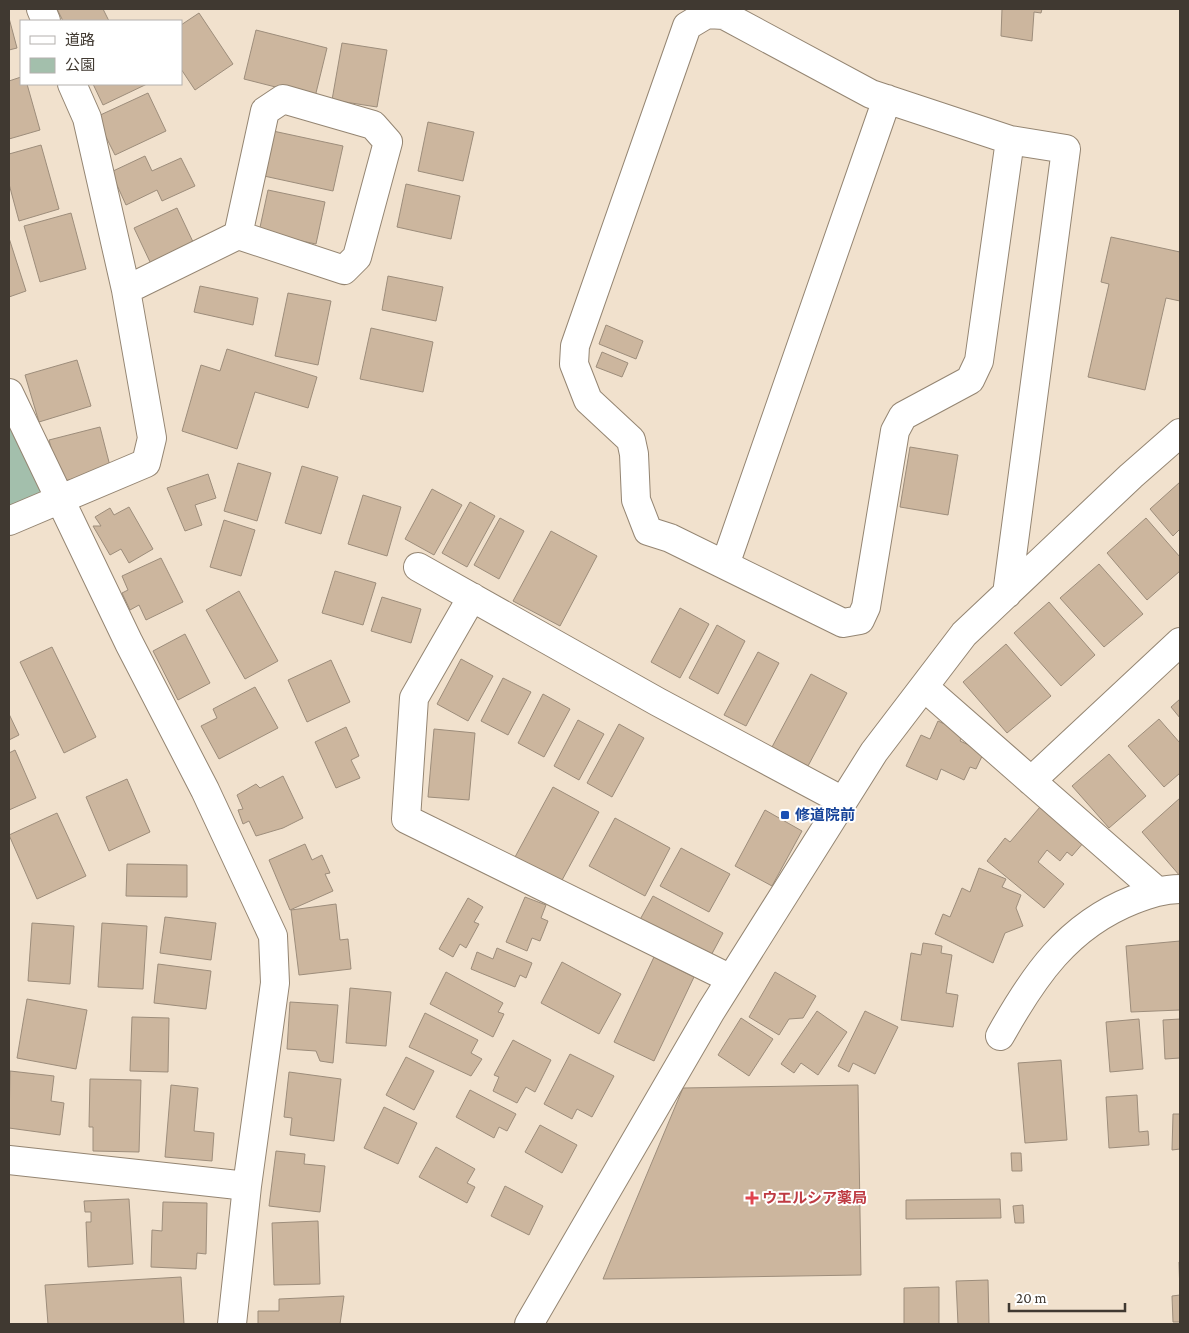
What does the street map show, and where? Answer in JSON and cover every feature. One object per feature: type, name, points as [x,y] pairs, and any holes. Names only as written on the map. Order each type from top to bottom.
[{"type":"street","points":[[1007,594],[1066,149],[1010,140],[871,94],[724,15],[707,14],[687,26],[578,336],[575,346],[574,364],[588,400],[631,440],[634,454],[636,500],[648,531],[670,538],[843,623],[860,620],[866,607],[895,431],[903,416],[970,380],[979,361],[1010,140]]},
{"type":"street","points":[[9,521],[146,463],[152,438],[126,290],[87,118],[72,85]]},
{"type":"street","points":[[126,290],[238,236],[344,270],[357,257],[388,142],[373,125],[283,99],[265,111],[238,236]]},
{"type":"street","points":[[725,565],[887,99]]},
{"type":"street","points":[[9,393],[129,643],[205,790],[273,936],[276,983],[246,1186],[232,1324]]},
{"type":"street","points":[[529,1324],[731,980],[874,752],[964,634],[1131,476],[1180,433]]},
{"type":"street","points":[[418,567],[658,702],[843,801]]},
{"type":"street","points":[[472,597],[414,698],[406,819],[731,980]]},
{"type":"street","points":[[1031,781],[1180,642]]},
{"type":"street","points":[[924,687],[1031,781],[1169,890]]},
{"type":"street","points":[[1000,1036],[1026,990],[1066,940],[1116,907],[1169,890]]},
{"type":"street","points":[[9,1160],[246,1186]]},
{"type":"green space","points":[[9,393],[60,501],[9,521]]},
{"type":"building","points":[[57,9],[103,9],[108,20],[62,20]]},
{"type":"building","points":[[1002,9],[1042,9],[1041,13],[1034,12],[1032,41],[1001,36]]},
{"type":"building","points":[[199,13],[233,64],[195,90],[182,70],[182,24]]},
{"type":"building","points":[[9,18],[17,48],[9,50]]},
{"type":"building","points":[[256,30],[327,48],[315,97],[244,79]]},
{"type":"building","points":[[342,43],[387,50],[377,107],[332,100]]},
{"type":"building","points":[[20,77],[20,85],[27,85],[40,130],[9,139],[9,81]]},
{"type":"building","points":[[93,85],[145,85],[103,105]]},
{"type":"building","points":[[148,93],[166,131],[115,155],[96,117]]},
{"type":"building","points":[[428,122],[474,132],[463,181],[418,171]]},
{"type":"building","points":[[273,131],[343,146],[333,191],[264,176]]},
{"type":"building","points":[[41,145],[59,209],[19,221],[9,184],[9,154]]},
{"type":"building","points":[[145,156],[152,171],[181,158],[195,186],[162,201],[157,190],[126,205],[111,172]]},
{"type":"building","points":[[406,184],[460,196],[451,239],[397,227]]},
{"type":"building","points":[[268,190],[325,202],[316,244],[259,232]]},
{"type":"building","points":[[177,208],[194,244],[151,264],[134,228]]},
{"type":"building","points":[[71,213],[86,269],[40,282],[24,226]]},
{"type":"building","points":[[1111,237],[1180,252],[1180,301],[1166,298],[1145,390],[1088,377],[1109,284],[1101,282]]},
{"type":"building","points":[[9,238],[26,291],[9,297]]},
{"type":"building","points":[[388,276],[443,287],[436,321],[382,310]]},
{"type":"building","points":[[200,286],[258,298],[253,325],[194,312]]},
{"type":"building","points":[[288,293],[331,301],[318,365],[275,356]]},
{"type":"building","points":[[606,325],[643,341],[636,359],[599,344]]},
{"type":"building","points":[[371,328],[433,342],[423,392],[360,379]]},
{"type":"building","points":[[227,349],[317,377],[308,408],[255,392],[237,449],[182,431],[201,365],[220,371]]},
{"type":"building","points":[[602,352],[628,363],[622,377],[596,367]]},
{"type":"building","points":[[77,360],[91,406],[39,422],[25,375]]},
{"type":"building","points":[[100,427],[111,470],[60,482],[49,440]]},
{"type":"building","points":[[910,447],[958,455],[948,515],[900,507]]},
{"type":"building","points":[[238,463],[271,473],[257,521],[224,511]]},
{"type":"building","points":[[302,466],[338,477],[321,534],[285,523]]},
{"type":"building","points":[[208,474],[216,498],[195,505],[202,525],[185,531],[167,488]]},
{"type":"building","points":[[1180,482],[1180,529],[1173,536],[1150,509]]},
{"type":"building","points":[[432,489],[462,505],[434,555],[405,539]]},
{"type":"building","points":[[363,495],[401,507],[387,556],[348,544]]},
{"type":"building","points":[[470,502],[495,516],[467,567],[442,553]]},
{"type":"building","points":[[129,507],[153,549],[129,563],[121,549],[110,555],[93,526],[101,526],[95,517],[110,508],[114,515]]},
{"type":"building","points":[[500,518],[524,531],[499,579],[474,565]]},
{"type":"building","points":[[1146,518],[1180,557],[1180,571],[1147,600],[1107,553]]},
{"type":"building","points":[[224,520],[255,530],[241,576],[210,567]]},
{"type":"building","points":[[551,531],[597,556],[560,626],[513,601]]},
{"type":"building","points":[[161,558],[183,602],[146,620],[139,605],[130,610],[122,593],[128,590],[122,576]]},
{"type":"building","points":[[1099,564],[1143,614],[1104,647],[1060,598]]},
{"type":"building","points":[[335,571],[376,583],[363,625],[322,613]]},
{"type":"building","points":[[239,591],[278,661],[245,679],[206,610]]},
{"type":"building","points":[[382,597],[421,609],[411,643],[371,631]]},
{"type":"building","points":[[1049,602],[1095,655],[1061,686],[1014,633]]},
{"type":"building","points":[[680,608],[709,624],[680,678],[651,662]]},
{"type":"building","points":[[717,625],[745,641],[718,694],[689,678]]},
{"type":"building","points":[[185,634],[210,683],[178,700],[153,651]]},
{"type":"building","points":[[1006,644],[1051,696],[1007,733],[963,682]]},
{"type":"building","points":[[52,647],[96,737],[64,753],[20,662]]},
{"type":"building","points":[[758,652],[779,663],[746,726],[724,715]]},
{"type":"building","points":[[461,659],[493,676],[468,721],[437,704]]},
{"type":"building","points":[[331,660],[350,702],[307,722],[288,680]]},
{"type":"building","points":[[811,674],[847,693],[808,766],[772,747]]},
{"type":"building","points":[[503,678],[531,692],[508,735],[481,721]]},
{"type":"building","points":[[255,687],[278,728],[219,759],[201,726],[217,718],[213,709]]},
{"type":"building","points":[[543,694],[570,709],[544,757],[518,743]]},
{"type":"building","points":[[1180,699],[1180,718],[1171,707]]},
{"type":"building","points":[[9,714],[19,735],[9,740]]},
{"type":"building","points":[[1159,719],[1180,743],[1180,773],[1164,787],[1128,746]]},
{"type":"building","points":[[578,720],[604,734],[579,780],[554,766]]},
{"type":"building","points":[[938,721],[964,733],[960,741],[984,752],[976,769],[970,767],[964,780],[941,769],[937,780],[906,766],[921,735],[930,739]]},
{"type":"building","points":[[619,724],[644,738],[612,797],[587,783]]},
{"type":"building","points":[[346,727],[359,756],[351,760],[360,778],[336,788],[315,742]]},
{"type":"building","points":[[434,729],[475,733],[469,800],[428,797]]},
{"type":"building","points":[[15,750],[36,798],[9,810],[9,753]]},
{"type":"building","points":[[1109,754],[1146,796],[1109,828],[1072,786]]},
{"type":"building","points":[[283,776],[303,818],[283,828],[256,836],[249,821],[243,824],[238,810],[243,809],[237,795],[256,784],[260,788]]},
{"type":"building","points":[[127,779],[150,832],[109,851],[86,797]]},
{"type":"building","points":[[553,787],[599,812],[561,882],[515,857]]},
{"type":"building","points":[[1180,798],[1180,876],[1142,832]]},
{"type":"building","points":[[1040,807],[1084,842],[1072,856],[1067,852],[1060,861],[1047,850],[1038,862],[1064,884],[1044,908],[987,861],[1005,838],[1010,842]]},
{"type":"building","points":[[765,810],[802,831],[772,886],[735,866]]},
{"type":"building","points":[[57,813],[86,876],[37,899],[9,835]]},
{"type":"building","points":[[615,818],[670,848],[645,896],[589,866]]},
{"type":"building","points":[[305,844],[312,860],[322,855],[330,873],[325,874],[333,891],[290,910],[269,860]]},
{"type":"building","points":[[681,848],[730,874],[709,912],[660,886]]},
{"type":"building","points":[[127,864],[187,865],[187,897],[126,896]]},
{"type":"building","points":[[979,868],[1006,879],[1002,887],[1021,895],[1016,908],[1023,926],[1005,933],[993,963],[935,934],[943,914],[950,917],[962,888],[970,892]]},
{"type":"building","points":[[653,896],[723,933],[707,963],[637,925]]},
{"type":"building","points":[[525,897],[546,905],[541,918],[548,921],[540,941],[532,938],[527,951],[506,942]]},
{"type":"building","points":[[468,898],[483,907],[474,922],[479,924],[466,948],[460,944],[453,957],[439,949]]},
{"type":"building","points":[[336,904],[340,940],[348,939],[351,969],[299,975],[291,910]]},
{"type":"building","points":[[165,917],[216,923],[211,960],[160,953]]},
{"type":"building","points":[[32,923],[74,926],[70,984],[28,981]]},
{"type":"building","points":[[102,923],[147,926],[143,989],[98,987]]},
{"type":"building","points":[[1180,941],[1180,1010],[1131,1012],[1126,946]]},
{"type":"building","points":[[923,943],[942,946],[941,953],[952,955],[946,993],[958,995],[953,1027],[901,1020],[911,953],[921,955]]},
{"type":"building","points":[[497,948],[532,963],[526,978],[520,975],[515,987],[471,969],[477,952],[493,959]]},
{"type":"building","points":[[654,957],[694,977],[654,1061],[614,1042]]},
{"type":"building","points":[[562,962],[621,994],[599,1034],[541,1003]]},
{"type":"building","points":[[158,964],[211,971],[206,1009],[154,1003]]},
{"type":"building","points":[[446,972],[503,1003],[498,1012],[504,1014],[493,1037],[430,1004]]},
{"type":"building","points":[[775,972],[816,996],[803,1018],[789,1019],[779,1035],[749,1017]]},
{"type":"building","points":[[350,988],[391,992],[386,1046],[346,1043]]},
{"type":"building","points":[[27,999],[87,1010],[76,1069],[17,1058]]},
{"type":"building","points":[[290,1002],[338,1005],[333,1063],[320,1061],[316,1051],[287,1049]]},
{"type":"building","points":[[817,1011],[847,1032],[818,1075],[801,1063],[794,1073],[781,1064]]},
{"type":"building","points":[[865,1011],[898,1027],[875,1074],[853,1063],[849,1072],[838,1066]]},
{"type":"building","points":[[425,1013],[478,1040],[471,1053],[482,1059],[471,1076],[409,1047]]},
{"type":"building","points":[[132,1017],[169,1018],[168,1072],[130,1071]]},
{"type":"building","points":[[741,1018],[773,1039],[749,1076],[718,1055]]},
{"type":"building","points":[[1139,1019],[1143,1069],[1110,1072],[1106,1022]]},
{"type":"building","points":[[1180,1019],[1180,1058],[1165,1059],[1163,1020]]},
{"type":"building","points":[[513,1040],[551,1060],[535,1092],[526,1087],[517,1103],[493,1091],[499,1077],[494,1075]]},
{"type":"building","points":[[570,1054],[614,1076],[592,1117],[577,1109],[572,1119],[544,1104]]},
{"type":"building","points":[[406,1057],[434,1071],[414,1110],[386,1095]]},
{"type":"building","points":[[1061,1060],[1067,1140],[1025,1143],[1018,1063]]},
{"type":"building","points":[[10,1071],[54,1076],[51,1101],[64,1103],[60,1135],[9,1128]]},
{"type":"building","points":[[289,1072],[341,1079],[334,1141],[290,1135],[292,1118],[284,1117]]},
{"type":"building","points":[[90,1079],[141,1080],[139,1152],[93,1151],[93,1127],[89,1127]]},
{"type":"building","points":[[171,1085],[198,1088],[194,1131],[214,1133],[212,1161],[165,1157]]},
{"type":"building","points":[[858,1085],[861,1275],[603,1279],[683,1088]]},
{"type":"building","points":[[470,1090],[516,1114],[507,1131],[499,1127],[494,1138],[456,1117]]},
{"type":"building","points":[[1137,1095],[1139,1132],[1148,1131],[1149,1145],[1109,1148],[1106,1097]]},
{"type":"building","points":[[384,1107],[417,1123],[398,1164],[364,1148]]},
{"type":"building","points":[[1173,1114],[1180,1114],[1180,1149],[1172,1150]]},
{"type":"building","points":[[540,1125],[577,1145],[562,1173],[525,1152]]},
{"type":"building","points":[[436,1147],[475,1169],[467,1183],[475,1187],[467,1203],[419,1177]]},
{"type":"building","points":[[276,1151],[305,1154],[304,1164],[325,1166],[320,1212],[269,1206]]},
{"type":"building","points":[[1011,1153],[1021,1153],[1022,1171],[1012,1171]]},
{"type":"building","points":[[505,1186],[543,1206],[529,1235],[491,1216]]},
{"type":"building","points":[[129,1199],[133,1264],[88,1267],[86,1222],[91,1222],[91,1212],[85,1212],[84,1201]]},
{"type":"building","points":[[1000,1199],[1001,1218],[906,1219],[906,1200]]},
{"type":"building","points":[[163,1202],[207,1203],[206,1254],[197,1253],[196,1269],[151,1267],[152,1230],[162,1231]]},
{"type":"building","points":[[1023,1205],[1024,1223],[1015,1223],[1013,1206]]},
{"type":"building","points":[[318,1221],[320,1284],[274,1285],[272,1223]]},
{"type":"building","points":[[1179,1262],[1180,1262],[1180,1295]]},
{"type":"building","points":[[181,1277],[184,1324],[48,1324],[45,1285]]},
{"type":"building","points":[[988,1280],[989,1324],[958,1324],[956,1281]]},
{"type":"building","points":[[939,1287],[939,1324],[904,1324],[904,1288]]},
{"type":"building","points":[[1180,1295],[1180,1322],[1173,1322],[1172,1296]]},
{"type":"building","points":[[344,1296],[340,1324],[258,1324],[258,1311],[279,1311],[279,1299]]},
{"type":"place","name":"修道院前","points":[[785,815]]},
{"type":"place","name":"ウエルシア薬局","points":[[752,1198]]}]
